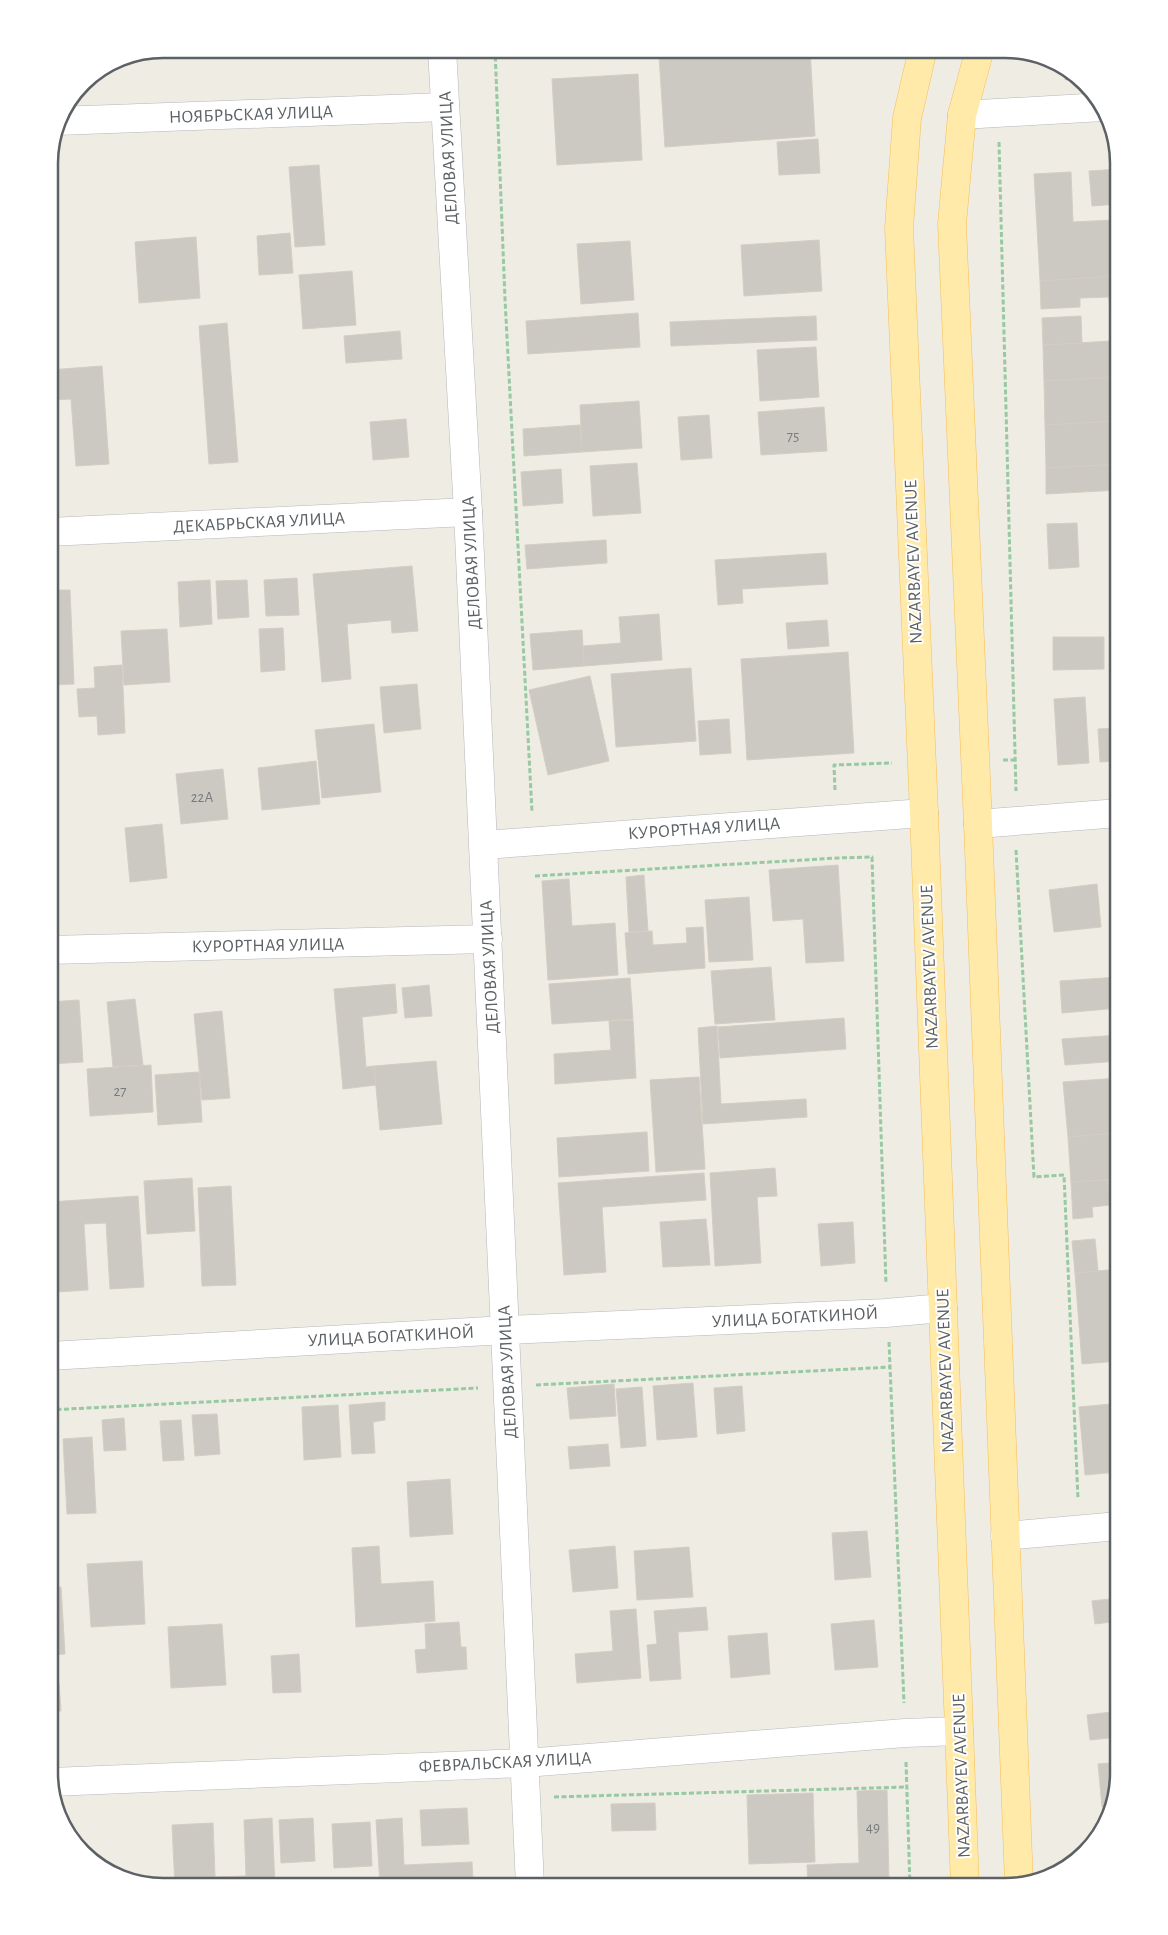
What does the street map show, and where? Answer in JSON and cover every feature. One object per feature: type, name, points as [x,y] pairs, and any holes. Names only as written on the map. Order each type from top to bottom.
[{"type":"main road","name":"NAZARBAYEV AVENUE","points":[[921,58],[907,118],[899,228],[924,813],[965,1878]]},
{"type":"main road","points":[[978,58],[962,115],[952,224],[978,824],[1019,1877]]},
{"type":"street","name":"ДЕЛОВАЯ УЛИЦА","points":[[442,58],[468,512],[484,845],[530,1877]]},
{"type":"street","points":[[962,115],[1095,107]]},
{"type":"street","name":"НОЯБРЬСКАЯ УЛИЦА","points":[[67,121],[445,108]]},
{"type":"street","name":"ДЕКАБРЬСКАЯ УЛИЦА","points":[[58,532],[468,512]]},
{"type":"street","name":"КУРОРТНАЯ УЛИЦА","points":[[484,845],[924,813]]},
{"type":"street","points":[[978,824],[1110,814]]},
{"type":"street","name":"КУРОРТНАЯ УЛИЦА","points":[[58,950],[488,939]]},
{"type":"street","name":"УЛИЦА БОГАТКИНОЙ","points":[[58,1355],[942,1308]]},
{"type":"street","points":[[1005,1536],[1110,1527]]},
{"type":"street","name":"ФЕВРАЛЬСКАЯ УЛИЦА","points":[[58,1782],[524,1763],[959,1730]]},
{"type":"path","points":[[495,58],[505,299],[532,812]]},
{"type":"path","points":[[999,113],[1016,821],[1034,1177],[1064,1175],[1079,1530]]},
{"type":"path","points":[[535,876],[827,858],[872,857],[886,1312],[891,1367],[910,1878]]},
{"type":"path","points":[[58,1410],[891,1367]]},
{"type":"path","points":[[526,1798],[906,1787]]},
{"type":"building","points":[[659,58],[811,58],[815,136],[665,147]]},
{"type":"building","points":[[638,74],[642,160],[557,165],[552,79]]},
{"type":"building","points":[[818,139],[820,173],[779,175],[777,142]]},
{"type":"building","points":[[319,165],[325,245],[295,247],[289,167]]},
{"type":"building","points":[[1110,170],[1110,205],[1092,206],[1089,171]]},
{"type":"building","points":[[1071,172],[1073,222],[1110,220],[1110,276],[1040,281],[1034,174]]},
{"type":"building","points":[[290,233],[293,273],[259,275],[257,236]]},
{"type":"building","points":[[196,237],[200,298],[139,303],[135,242]]},
{"type":"building","points":[[819,240],[822,291],[744,296],[741,245]]},
{"type":"building","points":[[630,241],[634,300],[581,304],[577,244]]},
{"type":"building","points":[[352,271],[356,325],[303,329],[299,275]]},
{"type":"building","points":[[1110,277],[1110,319],[1109,297],[1080,298],[1080,307],[1041,309],[1040,281]]},
{"type":"building","points":[[638,313],[640,347],[528,354],[526,321]]},
{"type":"building","points":[[816,316],[817,340],[671,346],[670,322]]},
{"type":"building","points":[[1081,316],[1082,343],[1043,345],[1042,318]]},
{"type":"building","points":[[227,323],[238,462],[209,464],[199,326]]},
{"type":"building","points":[[400,331],[402,359],[346,363],[344,336]]},
{"type":"building","points":[[1110,341],[1110,377],[1044,381],[1043,345]]},
{"type":"building","points":[[816,347],[819,397],[760,401],[757,350]]},
{"type":"building","points":[[102,366],[109,464],[76,466],[71,399],[58,400],[58,369]]},
{"type":"building","points":[[1110,377],[1110,421],[1045,425],[1044,381]]},
{"type":"building","points":[[639,401],[642,448],[582,452],[580,405]]},
{"type":"building","points":[[824,407],[827,451],[761,455],[758,412]]},
{"type":"building","points":[[709,415],[712,458],[681,460],[678,417]]},
{"type":"building","points":[[406,419],[409,457],[373,460],[370,422]]},
{"type":"building","points":[[1110,421],[1110,464],[1046,468],[1045,425]]},
{"type":"building","points":[[580,425],[582,452],[524,456],[523,429]]},
{"type":"building","points":[[637,463],[641,513],[593,516],[590,466]]},
{"type":"building","points":[[1110,464],[1110,490],[1046,494],[1046,468]]},
{"type":"building","points":[[561,469],[563,503],[523,506],[521,472]]},
{"type":"building","points":[[1077,523],[1079,567],[1049,569],[1047,524]]},
{"type":"building","points":[[606,540],[607,563],[527,569],[525,545]]},
{"type":"building","points":[[826,553],[828,584],[742,589],[743,603],[718,605],[715,560]]},
{"type":"building","points":[[412,566],[418,631],[392,633],[391,620],[347,624],[351,679],[322,682],[313,574]]},
{"type":"building","points":[[297,578],[299,615],[266,616],[264,580]]},
{"type":"building","points":[[210,580],[212,624],[180,627],[178,582]]},
{"type":"building","points":[[247,580],[249,617],[218,619],[216,581]]},
{"type":"building","points":[[58,590],[70,590],[74,684],[58,685]]},
{"type":"building","points":[[659,614],[662,660],[584,666],[583,646],[621,643],[619,617]]},
{"type":"building","points":[[827,620],[829,646],[788,649],[786,623]]},
{"type":"building","points":[[283,628],[285,670],[261,672],[259,629]]},
{"type":"building","points":[[167,629],[170,682],[124,685],[121,631]]},
{"type":"building","points":[[582,630],[584,666],[533,670],[530,634]]},
{"type":"building","points":[[1053,637],[1104,637],[1104,669],[1053,670]]},
{"type":"building","points":[[848,652],[854,753],[747,760],[741,659]]},
{"type":"building","points":[[122,665],[125,733],[98,735],[97,716],[79,717],[77,689],[95,688],[94,667]]},
{"type":"building","points":[[691,668],[696,741],[616,747],[611,674]]},
{"type":"building","points":[[590,676],[609,761],[548,775],[529,690]]},
{"type":"building","points":[[417,684],[421,729],[384,733],[380,687]]},
{"type":"building","points":[[1085,697],[1089,763],[1058,765],[1054,699]]},
{"type":"building","points":[[729,719],[731,753],[700,755],[698,721]]},
{"type":"building","points":[[374,724],[381,792],[322,798],[315,730]]},
{"type":"building","points":[[1110,728],[1110,761],[1100,762],[1098,729]]},
{"type":"building","points":[[316,761],[320,804],[262,810],[258,768]]},
{"type":"building","points":[[223,769],[228,819],[181,824],[176,774]]},
{"type":"building","points":[[162,824],[167,878],[130,882],[125,828]]},
{"type":"building","points":[[838,865],[844,961],[806,963],[803,919],[773,921],[769,870]]},
{"type":"building","points":[[644,875],[648,931],[629,932],[626,877]]},
{"type":"building","points":[[569,879],[572,926],[615,923],[618,975],[548,980],[542,881]]},
{"type":"building","points":[[1097,884],[1101,927],[1054,932],[1049,890]]},
{"type":"building","points":[[749,897],[753,960],[709,962],[705,900]]},
{"type":"building","points":[[703,927],[705,968],[628,974],[625,933],[652,931],[653,945],[687,943],[686,928]]},
{"type":"building","points":[[771,967],[775,1020],[715,1024],[711,971]]},
{"type":"building","points":[[630,978],[633,1019],[552,1024],[549,984]]},
{"type":"building","points":[[1110,978],[1110,1009],[1062,1013],[1060,981]]},
{"type":"building","points":[[395,984],[397,1013],[362,1017],[366,1067],[374,1066],[376,1085],[343,1089],[334,989]]},
{"type":"building","points":[[429,985],[432,1016],[405,1018],[402,988]]},
{"type":"building","points":[[135,999],[143,1065],[113,1067],[107,1002]]},
{"type":"building","points":[[79,1000],[83,1062],[58,1063],[58,1001]]},
{"type":"building","points":[[222,1011],[230,1098],[202,1100],[194,1014]]},
{"type":"building","points":[[844,1018],[846,1049],[720,1058],[718,1027]]},
{"type":"building","points":[[633,1020],[636,1078],[555,1084],[554,1054],[611,1050],[609,1021]]},
{"type":"building","points":[[717,1026],[721,1104],[806,1099],[807,1117],[703,1124],[698,1028]]},
{"type":"building","points":[[1110,1036],[1110,1062],[1065,1065],[1062,1039]]},
{"type":"building","points":[[436,1061],[442,1124],[380,1130],[374,1066]]},
{"type":"building","points":[[151,1065],[153,1112],[90,1116],[87,1069]]},
{"type":"building","points":[[199,1072],[202,1122],[158,1125],[155,1075]]},
{"type":"building","points":[[699,1077],[705,1169],[656,1172],[650,1080]]},
{"type":"building","points":[[1110,1079],[1110,1134],[1068,1137],[1063,1082]]},
{"type":"building","points":[[647,1132],[649,1171],[559,1177],[557,1138]]},
{"type":"building","points":[[1110,1134],[1110,1180],[1071,1182],[1068,1137]]},
{"type":"building","points":[[775,1168],[777,1196],[757,1197],[761,1263],[715,1266],[710,1173]]},
{"type":"building","points":[[704,1173],[706,1200],[602,1207],[606,1272],[564,1275],[558,1183]]},
{"type":"building","points":[[192,1178],[195,1231],[147,1234],[144,1181]]},
{"type":"building","points":[[1108,1180],[1110,1205],[1092,1207],[1093,1217],[1073,1219],[1071,1182]]},
{"type":"building","points":[[231,1186],[236,1285],[202,1286],[198,1188]]},
{"type":"building","points":[[138,1196],[144,1287],[110,1289],[106,1223],[84,1224],[88,1290],[58,1292],[58,1201]]},
{"type":"building","points":[[706,1219],[710,1265],[663,1267],[660,1222]]},
{"type":"building","points":[[853,1222],[855,1263],[821,1266],[818,1224]]},
{"type":"building","points":[[1095,1239],[1098,1271],[1075,1273],[1072,1241]]},
{"type":"building","points":[[1110,1270],[1110,1362],[1082,1364],[1075,1273]]},
{"type":"building","points":[[693,1383],[697,1437],[657,1440],[653,1386]]},
{"type":"building","points":[[614,1384],[616,1416],[570,1419],[567,1388]]},
{"type":"building","points":[[742,1386],[745,1431],[717,1434],[714,1388]]},
{"type":"building","points":[[642,1387],[646,1446],[621,1448],[616,1389]]},
{"type":"building","points":[[385,1402],[385,1420],[373,1422],[375,1453],[352,1454],[349,1405]]},
{"type":"building","points":[[1110,1404],[1110,1473],[1085,1475],[1079,1407]]},
{"type":"building","points":[[338,1405],[341,1457],[304,1460],[302,1407]]},
{"type":"building","points":[[217,1414],[220,1454],[195,1456],[192,1415]]},
{"type":"building","points":[[124,1418],[126,1450],[104,1451],[102,1420]]},
{"type":"building","points":[[181,1420],[184,1460],[163,1461],[160,1421]]},
{"type":"building","points":[[92,1437],[96,1513],[67,1514],[63,1439]]},
{"type":"building","points":[[608,1444],[610,1466],[570,1469],[568,1447]]},
{"type":"building","points":[[450,1479],[453,1534],[410,1537],[407,1482]]},
{"type":"building","points":[[867,1531],[871,1577],[835,1580],[832,1533]]},
{"type":"building","points":[[379,1546],[381,1584],[433,1581],[435,1621],[356,1627],[352,1548]]},
{"type":"building","points":[[615,1546],[618,1588],[573,1592],[569,1550]]},
{"type":"building","points":[[689,1547],[693,1597],[637,1600],[634,1551]]},
{"type":"building","points":[[142,1561],[145,1624],[91,1627],[87,1564]]},
{"type":"building","points":[[58,1587],[61,1587],[65,1654],[58,1654]]},
{"type":"building","points":[[1110,1599],[1110,1622],[1095,1624],[1092,1601]]},
{"type":"building","points":[[706,1607],[708,1630],[678,1632],[681,1679],[650,1681],[647,1645],[657,1644],[654,1611]]},
{"type":"building","points":[[636,1609],[641,1678],[577,1683],[575,1654],[613,1651],[610,1611]]},
{"type":"building","points":[[874,1620],[878,1667],[835,1670],[831,1624]]},
{"type":"building","points":[[459,1622],[461,1647],[466,1647],[467,1669],[417,1673],[415,1650],[426,1649],[425,1624]]},
{"type":"building","points":[[222,1624],[226,1685],[171,1688],[168,1627]]},
{"type":"building","points":[[767,1633],[770,1674],[731,1678],[728,1636]]},
{"type":"building","points":[[299,1654],[301,1692],[273,1693],[271,1656]]},
{"type":"building","points":[[59,1683],[61,1711],[58,1711]]},
{"type":"building","points":[[1110,1712],[1110,1738],[1090,1740],[1087,1715]]},
{"type":"building","points":[[1110,1763],[1110,1786],[1107,1799],[1104,1807],[1102,1807],[1098,1764]]},
{"type":"building","points":[[887,1790],[889,1878],[808,1878],[807,1865],[859,1863],[857,1791]]},
{"type":"building","points":[[813,1793],[815,1862],[749,1864],[747,1795]]},
{"type":"building","points":[[655,1803],[656,1830],[612,1831],[611,1804]]},
{"type":"building","points":[[467,1808],[469,1844],[422,1846],[420,1810]]},
{"type":"building","points":[[272,1818],[275,1877],[175,1877],[172,1825],[213,1823],[215,1877],[246,1876],[244,1820]]},
{"type":"building","points":[[313,1818],[315,1861],[281,1863],[279,1820]]},
{"type":"building","points":[[402,1818],[404,1865],[472,1862],[473,1877],[380,1877],[376,1820]]},
{"type":"building","points":[[370,1822],[372,1866],[334,1868],[332,1824]]}]
